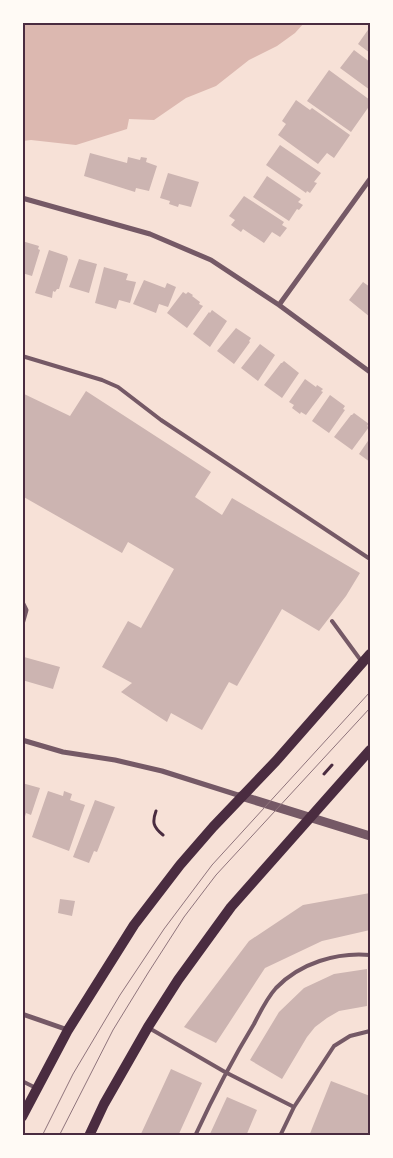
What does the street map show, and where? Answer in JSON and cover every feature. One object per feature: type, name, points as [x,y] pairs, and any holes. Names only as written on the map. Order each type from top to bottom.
[{"type":"main road","points":[[22,1117],[68,1030],[134,925],[180,865],[241,796],[276,761],[370,654]]},
{"type":"main road","points":[[89,1136],[104,1104],[148,1027],[178,980],[231,907],[370,750]]},
{"type":"street","points":[[279,305],[370,179]]},
{"type":"street","points":[[22,198],[158,238],[211,260],[279,305],[370,372]]},
{"type":"street","points":[[22,602],[26,610],[22,624]]},
{"type":"street","points":[[22,740],[62,752],[115,760],[162,771],[370,836]]},
{"type":"street","points":[[22,1014],[68,1030]]},
{"type":"lane","points":[[22,356],[102,380],[118,387],[162,420],[370,559]]},
{"type":"lane","points":[[332,621],[363,663]]},
{"type":"lane","points":[[195,1136],[225,1072],[269,998],[282,983],[297,972],[328,958],[342,955],[370,955]]},
{"type":"lane","points":[[148,1027],[225,1072],[294,1107]]},
{"type":"lane","points":[[280,1136],[294,1107],[334,1046],[350,1036],[370,1031]]},
{"type":"lane","points":[[22,1081],[38,1088]]},
{"type":"path","points":[[324,774],[332,765]]},
{"type":"path","points":[[156,811],[153,819],[154,825],[162,835]]},
{"type":"shaded area","points":[[22,23],[304,23],[295,33],[277,46],[249,60],[216,86],[186,98],[154,120],[129,119],[127,129],[76,145],[31,140],[23,141]]},
{"type":"building","points":[[370,27],[370,53],[358,44]]},
{"type":"building","points":[[354,50],[370,62],[370,90],[340,68]]},
{"type":"building","points":[[329,70],[370,100],[370,105],[351,132],[307,101]]},
{"type":"building","points":[[296,100],[310,110],[312,108],[350,135],[334,158],[327,153],[318,164],[278,135],[286,124],[282,121]]},
{"type":"building","points":[[280,145],[321,173],[314,182],[317,183],[310,193],[307,191],[306,193],[266,165]]},
{"type":"building","points":[[90,153],[127,163],[128,157],[140,160],[141,157],[147,158],[146,162],[157,166],[149,191],[136,188],[135,192],[84,176]]},
{"type":"building","points":[[168,173],[199,182],[191,207],[179,204],[178,207],[169,204],[170,201],[160,198]]},
{"type":"building","points":[[267,176],[301,199],[298,202],[303,205],[299,210],[297,209],[289,221],[253,197]]},
{"type":"building","points":[[244,196],[284,222],[282,225],[287,228],[280,237],[272,232],[264,243],[243,229],[241,232],[231,225],[235,220],[229,216]]},
{"type":"building","points":[[22,241],[39,246],[38,249],[40,250],[32,276],[22,273]]},
{"type":"building","points":[[49,250],[67,256],[68,259],[59,289],[55,292],[53,291],[52,298],[35,293]]},
{"type":"building","points":[[79,259],[97,264],[89,293],[69,287]]},
{"type":"building","points":[[104,267],[128,274],[126,280],[136,282],[130,303],[119,300],[116,309],[95,303]]},
{"type":"building","points":[[144,280],[165,288],[167,283],[176,287],[168,307],[159,304],[156,313],[133,304]]},
{"type":"building","points":[[363,282],[370,287],[370,317],[349,300]]},
{"type":"building","points":[[183,292],[193,295],[200,302],[199,304],[203,306],[187,328],[167,313]]},
{"type":"building","points":[[212,310],[227,321],[210,347],[193,334]]},
{"type":"building","points":[[236,328],[251,338],[234,364],[217,351]]},
{"type":"building","points":[[260,344],[275,355],[258,381],[241,368]]},
{"type":"building","points":[[284,361],[299,373],[282,398],[264,385]]},
{"type":"building","points":[[305,379],[316,387],[317,385],[323,389],[321,391],[323,392],[306,415],[301,412],[300,414],[292,408],[294,405],[289,402]]},
{"type":"building","points":[[86,391],[211,472],[195,497],[222,515],[232,498],[360,573],[346,596],[319,631],[282,609],[237,686],[229,682],[202,730],[171,713],[167,722],[121,692],[132,683],[102,667],[128,621],[141,628],[174,569],[128,542],[122,553],[22,496],[22,393],[70,416]]},
{"type":"building","points":[[330,395],[345,406],[343,409],[345,410],[329,433],[312,421]]},
{"type":"building","points":[[354,413],[369,424],[367,426],[369,427],[352,450],[334,437]]},
{"type":"building","points":[[370,438],[370,462],[359,454]]},
{"type":"building","points":[[24,657],[60,667],[53,689],[22,680]]},
{"type":"building","points":[[22,783],[40,788],[31,815],[26,813],[23,823]]},
{"type":"building","points":[[48,791],[63,796],[64,791],[72,794],[70,800],[85,805],[69,851],[32,837]]},
{"type":"building","points":[[95,800],[115,807],[97,852],[94,851],[89,863],[73,857]]},
{"type":"building","points":[[370,893],[370,930],[322,941],[265,968],[216,1043],[184,1027],[249,941],[303,905]]},
{"type":"building","points":[[60,899],[75,901],[72,916],[58,913]]},
{"type":"building","points":[[367,969],[367,1006],[339,1011],[315,1027],[282,1079],[250,1060],[279,1012],[304,988],[334,974]]},
{"type":"building","points":[[171,1069],[202,1083],[178,1136],[140,1136]]},
{"type":"building","points":[[331,1081],[370,1096],[370,1136],[309,1136]]},
{"type":"building","points":[[227,1097],[257,1110],[246,1136],[209,1136]]},
{"type":"tram line","points":[[42,1136],[73,1074],[120,995],[164,929],[212,865],[370,692]]},
{"type":"tram line","points":[[59,1136],[113,1030],[184,917],[216,875],[370,708]]}]
